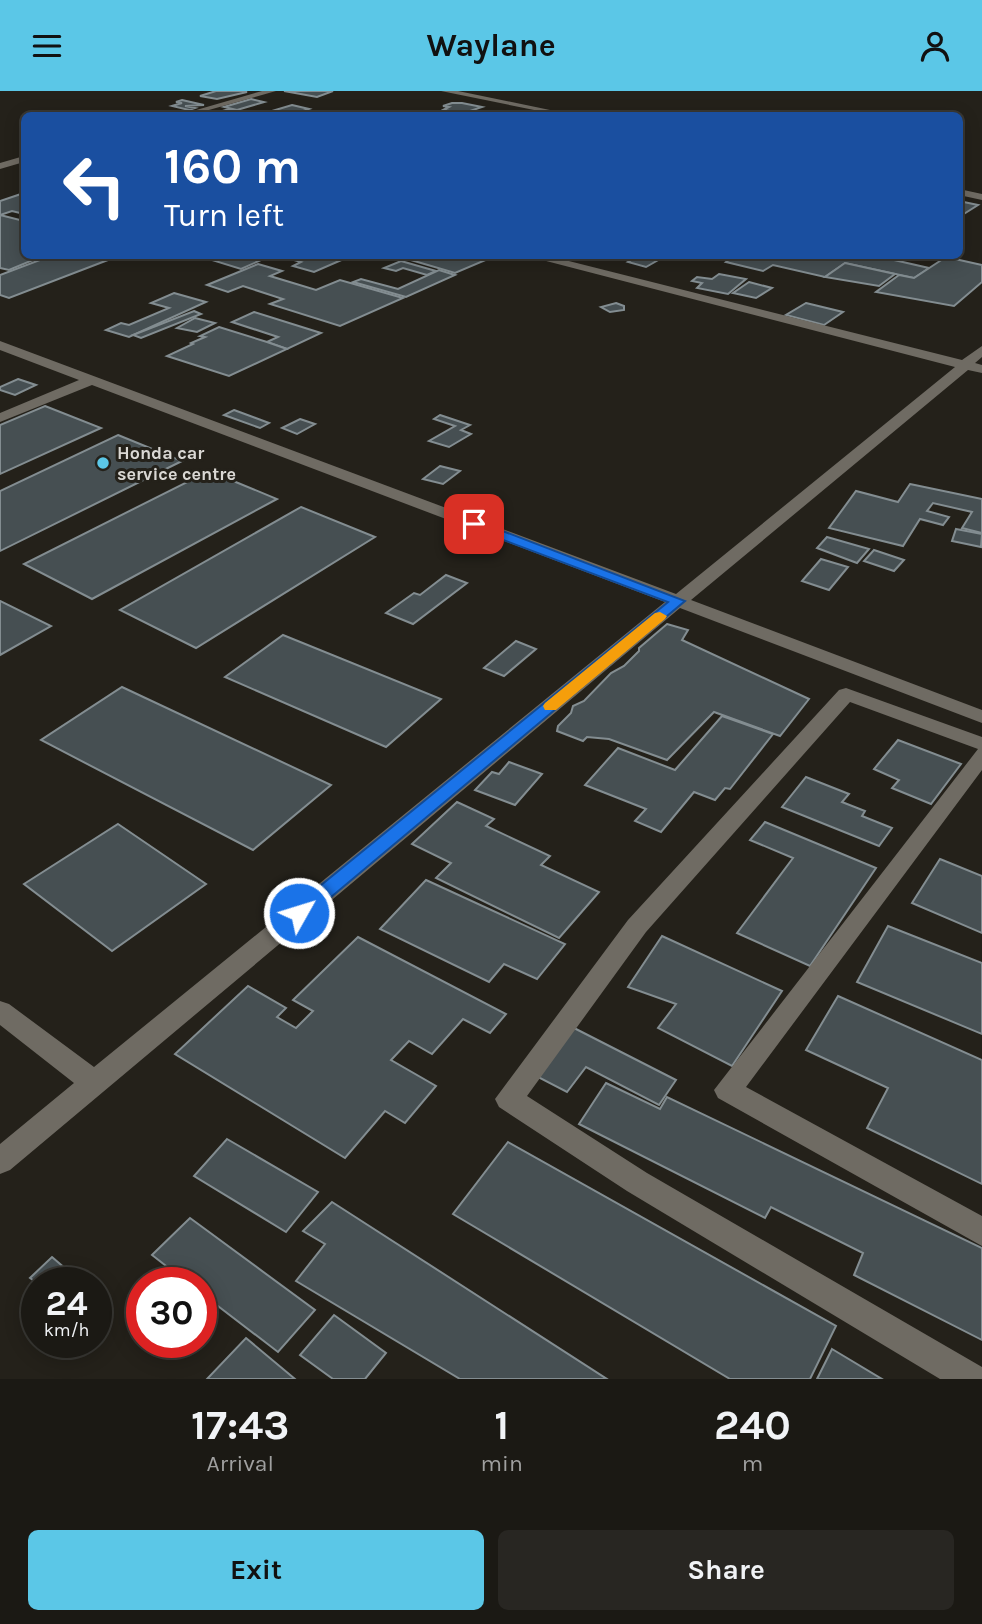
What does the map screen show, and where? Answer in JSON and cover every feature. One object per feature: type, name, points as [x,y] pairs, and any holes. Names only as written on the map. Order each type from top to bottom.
[{"type":"street","points":[[194,112],[272,91]]},
{"type":"street","points":[[445,91],[464,92],[556,112]]},
{"type":"street","points":[[0,166],[21,160]]},
{"type":"street","points":[[963,193],[982,197]]},
{"type":"street","points":[[545,259],[973,367]]},
{"type":"street","points":[[0,345],[982,717]]},
{"type":"street","points":[[0,1161],[678,601],[973,367],[982,350]]},
{"type":"street","points":[[0,418],[90,380]]},
{"type":"street","points":[[971,1379],[637,1182],[509,1099],[637,926],[846,694],[982,744]]},
{"type":"street","points":[[982,755],[728,1090],[982,1232]]},
{"type":"street","points":[[0,1011],[93,1082]]},
{"type":"building","points":[[216,91],[247,92],[217,99],[200,96]]},
{"type":"building","points":[[284,91],[333,91],[317,97]]},
{"type":"building","points":[[251,99],[264,102],[237,110],[224,107]]},
{"type":"building","points":[[182,100],[204,105],[185,106],[195,108],[189,110],[172,106],[182,103],[176,102]]},
{"type":"building","points":[[462,103],[482,107],[457,112],[443,110],[449,107],[443,106]]},
{"type":"building","points":[[292,105],[309,109],[300,112],[272,111]]},
{"type":"building","points":[[229,109],[244,112],[219,112]]},
{"type":"building","points":[[21,194],[21,213],[12,211],[0,215],[0,201]]},
{"type":"building","points":[[963,202],[978,205],[963,214]]},
{"type":"building","points":[[0,215],[21,220],[21,259],[35,259],[9,270],[0,268]]},
{"type":"building","points":[[42,259],[111,259],[9,298],[0,295],[0,275]]},
{"type":"building","points":[[220,259],[263,259],[241,269],[215,261]]},
{"type":"building","points":[[291,259],[344,259],[314,272],[293,266],[301,262]]},
{"type":"building","points":[[407,259],[488,259],[455,273]]},
{"type":"building","points":[[633,259],[660,259],[646,267],[628,262]]},
{"type":"building","points":[[730,259],[895,259],[929,268],[914,278],[845,263],[825,277],[773,265],[763,271],[726,262]]},
{"type":"building","points":[[943,259],[982,265],[982,282],[954,306],[876,292],[899,275],[914,278]]},
{"type":"building","points":[[401,261],[436,271],[427,275],[403,268],[396,271],[384,268]]},
{"type":"building","points":[[845,263],[895,274],[879,286],[825,277]]},
{"type":"building","points":[[258,264],[282,271],[270,276],[316,290],[340,280],[403,298],[340,326],[270,304],[283,299],[243,286],[228,292],[207,285]]},
{"type":"building","points":[[439,270],[455,275],[406,297],[353,282],[361,279],[398,289]]},
{"type":"building","points":[[719,274],[746,279],[728,294],[697,288],[702,283],[692,281],[697,277],[712,279]]},
{"type":"building","points":[[749,282],[772,288],[756,298],[733,293]]},
{"type":"building","points":[[174,293],[206,302],[129,337],[106,330],[121,323],[129,325],[169,308],[151,303]]},
{"type":"building","points":[[616,303],[624,306],[624,310],[610,312],[601,307]]},
{"type":"building","points":[[806,303],[843,312],[824,325],[786,315]]},
{"type":"building","points":[[194,311],[201,314],[141,338],[133,335]]},
{"type":"building","points":[[254,312],[321,333],[287,349],[267,342],[278,337],[232,322]]},
{"type":"building","points":[[195,318],[215,323],[197,332],[177,328]]},
{"type":"building","points":[[219,327],[287,349],[229,376],[167,356],[193,344],[191,343],[205,337],[200,336]]},
{"type":"building","points":[[18,379],[36,385],[15,395],[0,390],[0,387]]},
{"type":"building","points":[[45,406],[101,428],[0,474],[0,425]]},
{"type":"building","points":[[234,410],[269,423],[260,428],[224,415]]},
{"type":"building","points":[[440,415],[470,425],[461,430],[471,434],[449,447],[429,441],[455,426],[434,419]]},
{"type":"building","points":[[300,419],[315,424],[297,434],[282,428]]},
{"type":"building","points":[[118,435],[182,461],[0,551],[0,491]]},
{"type":"building","points":[[440,466],[460,471],[443,484],[423,479]]},
{"type":"building","points":[[209,471],[277,499],[92,599],[24,564]]},
{"type":"building","points":[[910,484],[982,499],[982,533],[962,528],[972,512],[933,503],[927,511],[949,517],[943,525],[920,519],[903,546],[829,528],[856,491],[898,502]]},
{"type":"building","points":[[301,507],[375,537],[196,648],[120,610]]},
{"type":"building","points":[[956,529],[982,534],[981,547],[952,541]]},
{"type":"building","points":[[827,537],[869,549],[857,563],[817,548]]},
{"type":"building","points":[[874,550],[904,560],[894,571],[864,561]]},
{"type":"building","points":[[821,559],[848,567],[829,590],[802,581]]},
{"type":"building","points":[[446,575],[467,583],[413,624],[386,613],[414,593],[420,595]]},
{"type":"building","points":[[0,601],[51,626],[0,655]]},
{"type":"building","points":[[667,624],[688,630],[682,640],[809,699],[780,736],[714,712],[667,760],[609,739],[587,737],[583,741],[557,731],[573,706],[584,701],[611,673],[624,666],[639,648]]},
{"type":"building","points":[[283,635],[441,699],[386,747],[225,677]]},
{"type":"building","points":[[516,641],[536,649],[504,676],[484,668]]},
{"type":"building","points":[[122,687],[331,785],[253,850],[41,740]]},
{"type":"building","points":[[722,716],[773,734],[730,789],[725,788],[715,800],[694,792],[661,832],[635,821],[646,809],[585,785],[618,748],[675,770]]},
{"type":"building","points":[[898,740],[961,764],[931,804],[892,788],[899,780],[874,769]]},
{"type":"building","points":[[509,762],[542,774],[515,805],[475,790],[492,772],[499,774]]},
{"type":"building","points":[[806,777],[849,794],[842,802],[865,811],[862,816],[892,828],[879,846],[782,807]]},
{"type":"building","points":[[457,802],[494,819],[486,826],[550,856],[541,865],[599,892],[559,938],[436,878],[451,863],[412,844]]},
{"type":"building","points":[[765,822],[876,868],[810,966],[737,933],[793,858],[750,840]]},
{"type":"building","points":[[118,824],[206,884],[112,951],[24,884]]},
{"type":"building","points":[[940,859],[982,876],[982,933],[912,903]]},
{"type":"building","points":[[426,880],[565,944],[537,979],[504,964],[489,982],[380,929]]},
{"type":"building","points":[[888,926],[982,963],[982,1034],[857,982]]},
{"type":"building","points":[[662,936],[782,991],[732,1066],[658,1028],[676,1004],[628,987]]},
{"type":"building","points":[[358,937],[506,1014],[490,1033],[463,1019],[432,1054],[409,1041],[391,1060],[436,1086],[405,1123],[385,1111],[345,1158],[175,1054],[248,986],[286,1008],[277,1017],[296,1028],[313,1011],[293,1000]]},
{"type":"building","points":[[838,996],[982,1060],[982,1184],[867,1128],[888,1088],[806,1050]]},
{"type":"building","points":[[574,1028],[676,1080],[659,1105],[586,1067],[567,1092],[536,1076]]},
{"type":"building","points":[[606,1083],[660,1109],[667,1097],[982,1248],[982,1340],[854,1275],[863,1253],[771,1207],[765,1218],[579,1124]]},
{"type":"building","points":[[227,1139],[318,1192],[286,1232],[194,1176]]},
{"type":"building","points":[[508,1142],[836,1326],[810,1379],[730,1379],[453,1214]]},
{"type":"building","points":[[332,1202],[607,1379],[460,1379],[296,1281],[325,1244],[303,1231]]},
{"type":"building","points":[[190,1218],[315,1310],[278,1352],[217,1305],[217,1267],[167,1267],[152,1255]]},
{"type":"building","points":[[52,1257],[64,1267],[42,1267]]},
{"type":"building","points":[[334,1315],[386,1353],[365,1379],[333,1379],[300,1355]]},
{"type":"building","points":[[246,1338],[295,1379],[207,1379]]},
{"type":"building","points":[[832,1349],[882,1379],[817,1379]]},
{"type":"slow traffic","points":[[550,706],[660,616]]},
{"type":"place","name":"Honda car service centre","points":[[103,463]]},
{"type":"route","points":[[299,913],[678,601],[474,524]]}]
